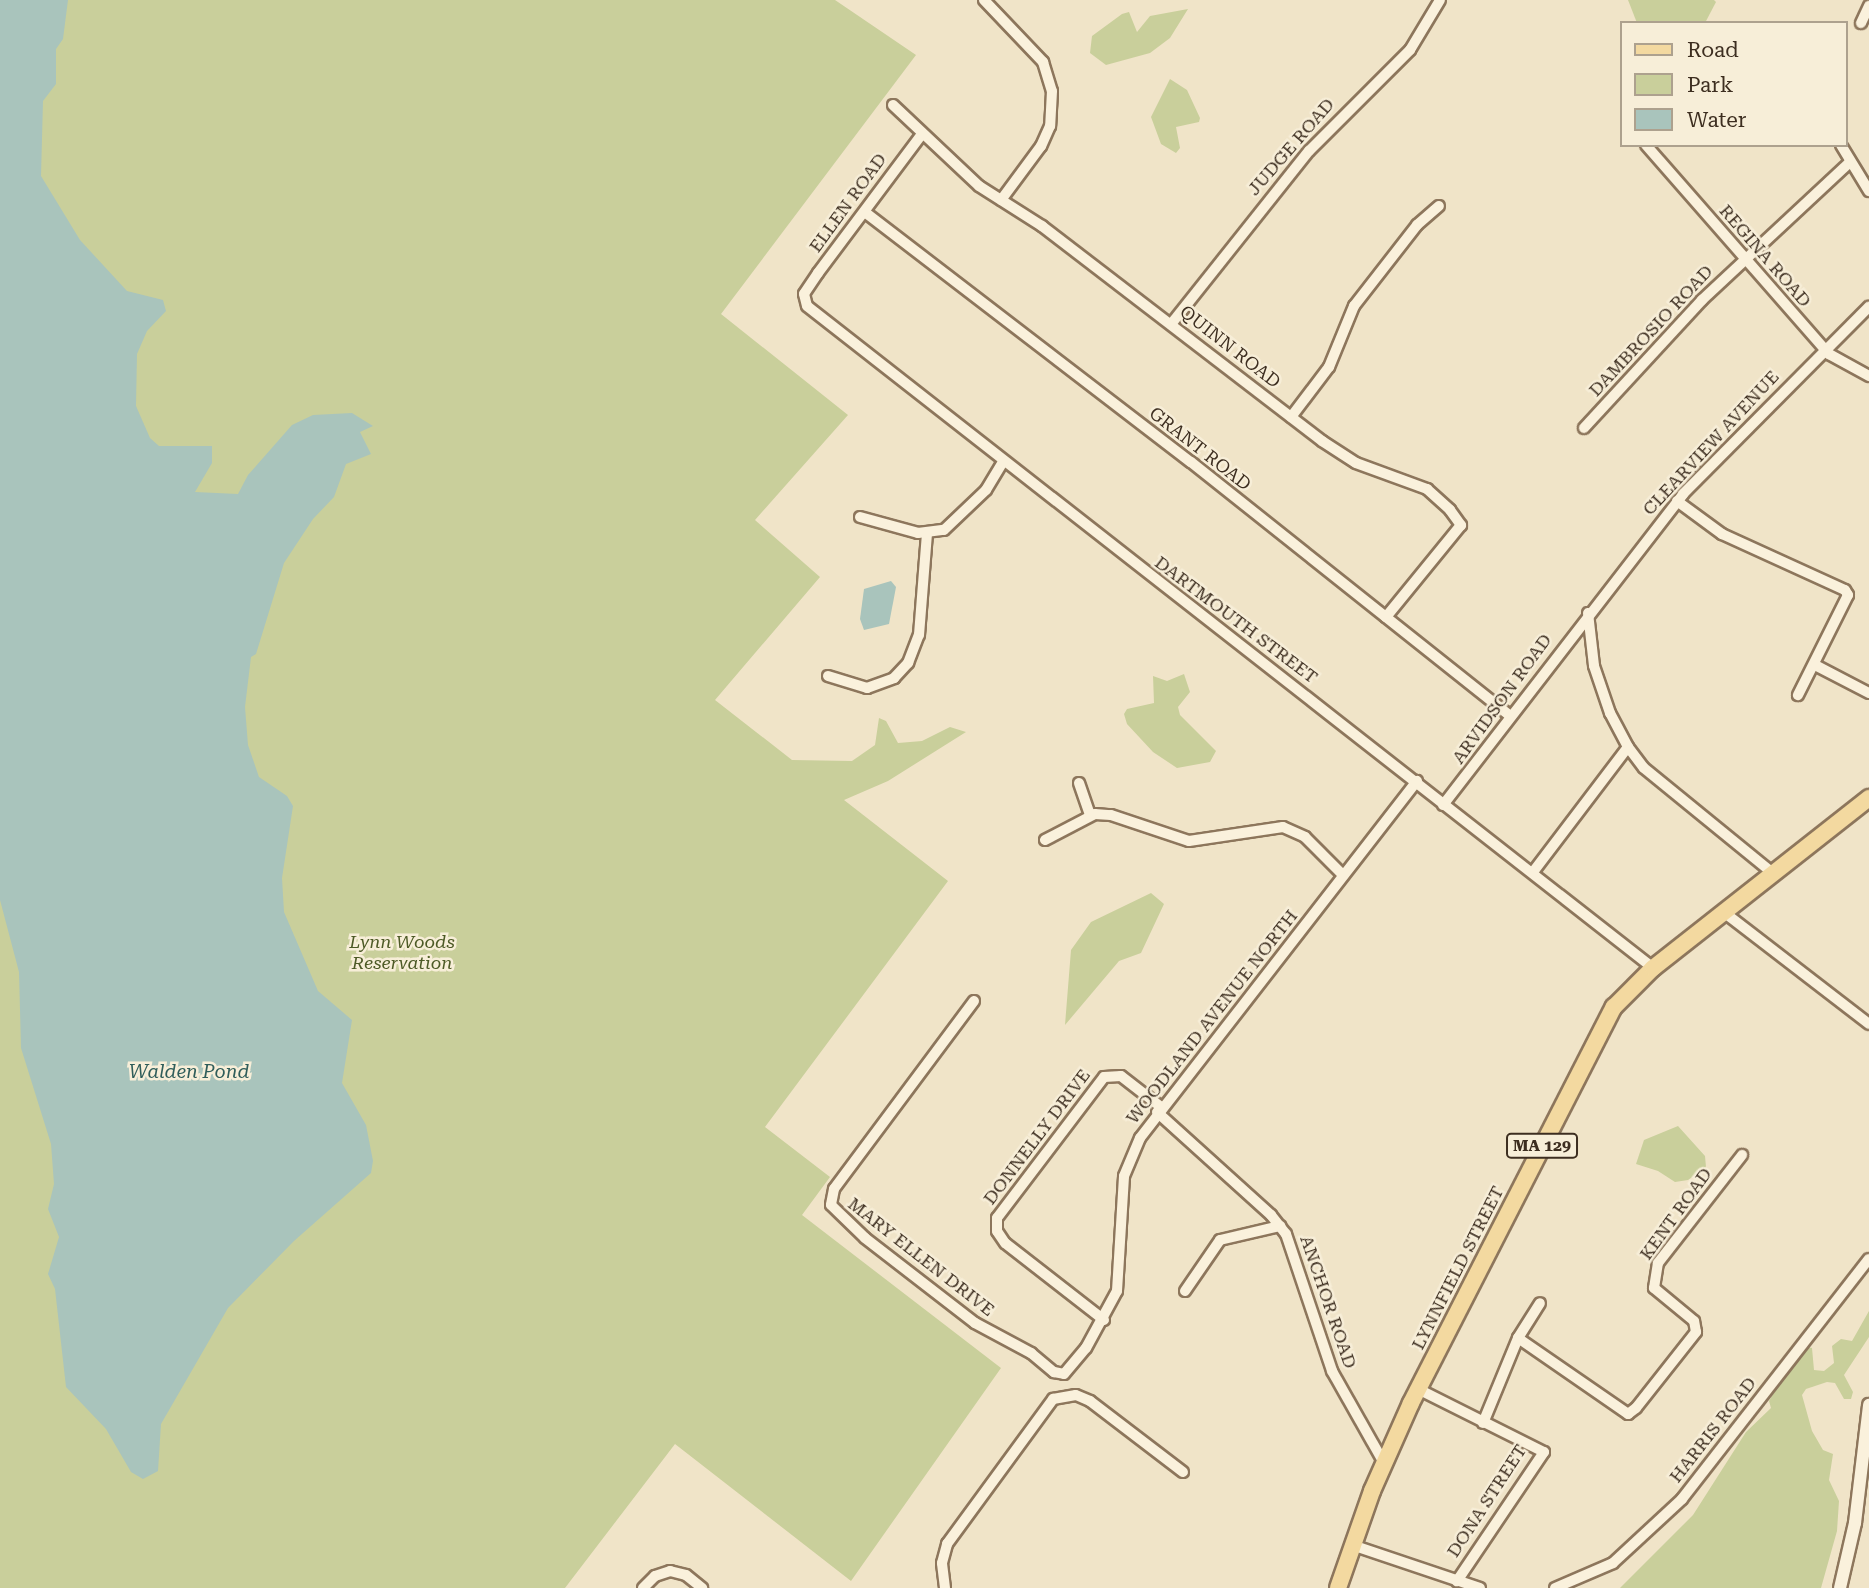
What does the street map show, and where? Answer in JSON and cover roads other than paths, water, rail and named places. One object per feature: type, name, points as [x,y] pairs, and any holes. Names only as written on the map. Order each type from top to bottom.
[{"type":"main road","name":"LYNNFIELD STREET","points":[[1338,1588],[1384,1463],[1418,1390],[1603,1024],[1631,988],[1653,968],[1869,798]]},
{"type":"street","points":[[984,0],[1043,62],[1052,91],[1050,126],[1041,146],[1000,200]]},
{"type":"street","name":"JUDGE ROAD","points":[[1172,323],[1309,151],[1410,50],[1440,0]]},
{"type":"street","points":[[1861,23],[1869,6]]},
{"type":"street","name":"QUINN ROAD","points":[[892,105],[1000,200],[1172,323],[1291,417],[1356,463],[1427,489],[1461,526],[1386,617]]},
{"type":"street","name":"ELLEN ROAD","points":[[804,294],[922,134]]},
{"type":"street","name":"REGINA ROAD","points":[[1648,147],[1826,350],[1869,376]]},
{"type":"street","points":[[1842,147],[1869,191]]},
{"type":"street","name":"DAMBROSIO ROAD","points":[[1584,428],[1744,259],[1850,162]]},
{"type":"street","points":[[1291,417],[1329,367],[1354,306],[1418,225],[1439,206]]},
{"type":"street","name":"GRANT ROAD","points":[[866,213],[1510,716]]},
{"type":"street","name":"DARTMOUTH STREET","points":[[804,294],[807,306],[836,331],[1418,781],[1443,805],[1533,872],[1653,968]]},
{"type":"street","name":"CLEARVIEW AVENUE","points":[[1588,613],[1677,501],[1869,307]]},
{"type":"street","points":[[860,517],[927,534],[958,521],[1003,462]]},
{"type":"street","points":[[1677,501],[1722,534],[1844,590],[1848,596],[1798,695]]},
{"type":"street","points":[[828,676],[867,688],[894,678],[908,663],[919,635],[927,534]]},
{"type":"street","points":[[1588,613],[1594,666],[1610,713],[1628,747],[1644,768],[1774,874]]},
{"type":"street","name":"ARVIDSON ROAD","points":[[1443,805],[1588,613]]},
{"type":"street","points":[[1815,665],[1869,693]]},
{"type":"street","points":[[1533,872],[1628,747]]},
{"type":"street","name":"WOODLAND AVENUE NORTH","points":[[1064,1374],[1104,1320],[1117,1291],[1122,1266],[1124,1176],[1134,1150],[1159,1110],[1418,781]]},
{"type":"street","points":[[1079,783],[1090,815]]},
{"type":"street","points":[[1045,840],[1090,815],[1111,815],[1189,841],[1283,827],[1305,836],[1343,875]]},
{"type":"street","points":[[1725,913],[1869,1024]]},
{"type":"street","name":"MARY ELLEN DRIVE","points":[[974,1001],[834,1189],[831,1205],[975,1323],[1031,1353],[1054,1372],[1064,1374]]},
{"type":"street","name":"DONNELLY DRIVE","points":[[1104,1320],[1002,1239],[997,1218],[1104,1077],[1121,1076],[1159,1110]]},
{"type":"street","name":"ANCHOR ROAD","points":[[1159,1110],[1280,1226],[1291,1244],[1332,1371],[1384,1463]]},
{"type":"street","name":"KENT ROAD","points":[[1518,1338],[1628,1414],[1636,1408],[1696,1332],[1694,1321],[1654,1288],[1658,1263],[1742,1154]]},
{"type":"street","points":[[1185,1291],[1220,1240],[1280,1226]]},
{"type":"street","name":"HARRIS ROAD","points":[[1555,1588],[1613,1563],[1682,1499],[1869,1259]]},
{"type":"street","points":[[1483,1423],[1518,1338],[1540,1303]]},
{"type":"street","name":"DONA STREET","points":[[1418,1390],[1544,1452],[1457,1581]]},
{"type":"street","points":[[945,1588],[942,1563],[951,1537],[1044,1408],[1070,1395],[1096,1405],[1183,1472]]},
{"type":"street","points":[[1840,1588],[1855,1523],[1869,1405]]},
{"type":"street","points":[[1352,1545],[1480,1588]]},
{"type":"street","points":[[643,1588],[655,1576],[670,1571],[686,1575],[702,1588]]},
{"type":"water","name":"Walden Pond","points":[[0,0],[68,0],[63,39],[56,49],[56,84],[43,101],[41,176],[80,240],[127,291],[163,300],[166,311],[147,331],[137,354],[136,406],[150,438],[159,446],[212,446],[212,463],[195,492],[238,494],[248,475],[292,425],[313,415],[352,413],[373,426],[360,432],[371,454],[346,464],[334,497],[313,519],[284,563],[256,654],[251,657],[245,707],[248,745],[259,777],[287,796],[293,806],[282,878],[284,912],[318,991],[352,1020],[342,1083],[366,1125],[373,1161],[371,1173],[294,1241],[228,1308],[161,1424],[158,1471],[143,1479],[131,1472],[106,1429],[66,1387],[55,1289],[48,1274],[59,1237],[48,1209],[54,1184],[51,1144],[21,1048],[19,972],[0,900]]},
{"type":"water","points":[[891,581],[896,587],[889,624],[864,630],[860,619],[864,589]]},
{"type":"park label","name":"Lynn Woods Reservation","points":[[402,953]]}]
